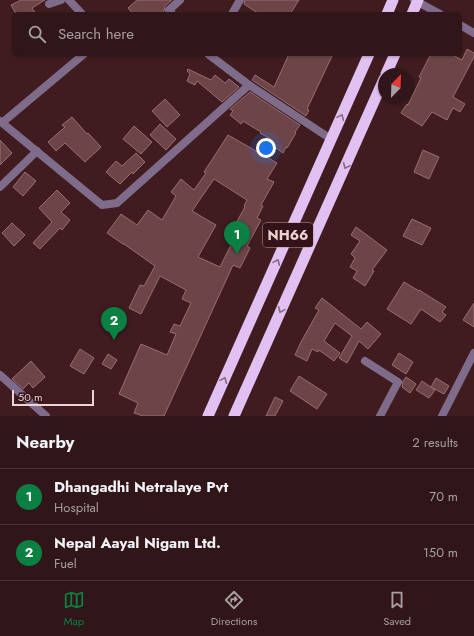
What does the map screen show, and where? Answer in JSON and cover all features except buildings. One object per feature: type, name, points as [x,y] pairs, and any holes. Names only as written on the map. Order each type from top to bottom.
[{"type":"highway","points":[[388,12],[393,0]]},
{"type":"highway","points":[[413,12],[417,1]]},
{"type":"highway","name":"NH66","points":[[208,416],[368,56]]},
{"type":"highway","points":[[389,68],[394,56]]},
{"type":"highway","name":"NH66","points":[[234,416],[378,92]]},
{"type":"street","points":[[49,4],[61,0]]},
{"type":"street","points":[[69,0],[80,12]]},
{"type":"street","points":[[170,12],[169,10],[180,0]]},
{"type":"street","points":[[233,12],[240,0]]},
{"type":"street","points":[[417,1],[436,12]]},
{"type":"street","points":[[462,26],[474,33]]},
{"type":"street","points":[[82,56],[2,122],[102,205],[117,204],[249,85]]},
{"type":"street","points":[[211,56],[249,85],[331,139]]},
{"type":"street","points":[[0,187],[38,151]]},
{"type":"street","points":[[442,416],[474,353]]},
{"type":"street","points":[[365,361],[398,382],[380,416]]},
{"type":"street","points":[[0,375],[46,416]]},
{"type":"place","name":"Dhangadhi Netralaye Pvt","points":[[237,254]]},
{"type":"place","name":"Nepal Aayal Nigam Ltd.","points":[[114,340]]}]
